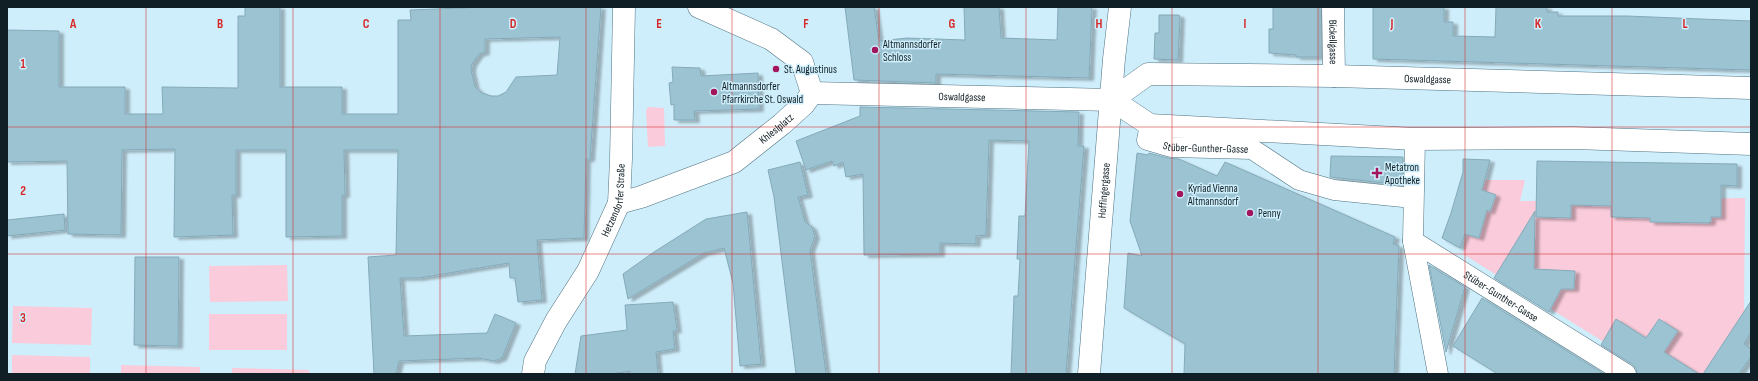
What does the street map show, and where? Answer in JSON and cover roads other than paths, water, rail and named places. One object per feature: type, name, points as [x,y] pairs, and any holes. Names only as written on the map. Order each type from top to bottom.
[{"type":"street","name":"Hetzendorfer Straße","points":[[533,374],[534,361],[556,321],[588,271],[619,203],[624,7]]},
{"type":"street","points":[[699,7],[771,39],[802,62],[812,93]]},
{"type":"street","name":"Hoffingergasse","points":[[1089,374],[1112,100],[1114,59],[1120,7]]},
{"type":"street","name":"Bickellgasse","points":[[1333,7],[1334,76]]},
{"type":"street","name":"Oswaldgasse","points":[[812,93],[1112,100],[1148,74],[1334,76],[1751,88]]},
{"type":"street","name":"Khleslplatz","points":[[619,203],[642,197],[734,162],[782,124],[804,104],[812,93]]},
{"type":"street","points":[[1112,100],[1150,125],[1415,139],[1574,138],[1751,144]]},
{"type":"street","name":"Stüber-Gunther-Gasse","points":[[1150,125],[1147,140],[1171,147],[1252,149],[1298,180],[1334,190],[1413,198]]},
{"type":"street","points":[[1415,139],[1413,241],[1438,374]]},
{"type":"street","name":"Stüber-Gunther-Gasse","points":[[1413,241],[1626,374]]},
{"type":"place","name":"Altmannsdorfer Schloss","points":[[875,50]]},
{"type":"place","name":"St. Augustinus","points":[[776,69]]},
{"type":"place","name":"Altmannsdorfer Pfarrkirche St. Oswald","points":[[714,92]]},
{"type":"place","name":"Metatron Apotheke","points":[[1377,173]]},
{"type":"place","name":"Kyriad Vienna Altmannsdorf","points":[[1180,194]]},
{"type":"place","name":"Penny","points":[[1250,213]]}]
